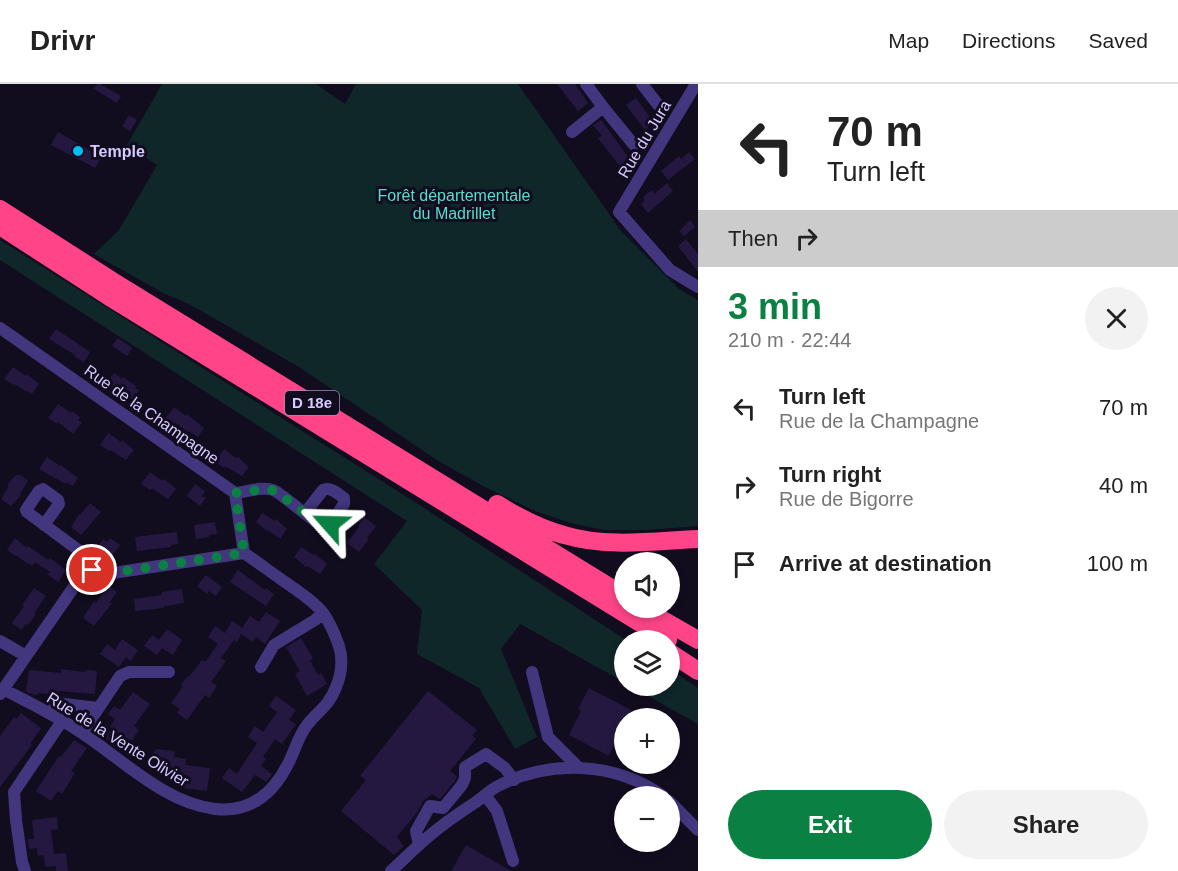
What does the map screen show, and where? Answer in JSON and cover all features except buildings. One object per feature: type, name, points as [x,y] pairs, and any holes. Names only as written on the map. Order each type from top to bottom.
[{"type":"highway","name":"D 18e","points":[[0,209],[124,289],[614,590]]},
{"type":"highway","name":"D 18e","points":[[0,226],[108,296],[646,630]]},
{"type":"highway","points":[[409,462],[438,471],[524,518],[564,535],[590,541],[615,542],[698,539]]},
{"type":"highway","points":[[660,618],[698,640]]},
{"type":"highway","name":"D 18e","points":[[680,647],[698,657]]},
{"type":"highway","points":[[680,659],[698,671]]},
{"type":"street","points":[[642,84],[659,106]]},
{"type":"street","name":"Rue du Jura","points":[[696,84],[619,212],[670,270],[698,287]]},
{"type":"street","points":[[591,86],[603,107],[634,144]]},
{"type":"street","points":[[572,132],[603,107]]},
{"type":"street","name":"Rue de la Champagne","points":[[0,328],[235,493]]},
{"type":"street","points":[[2,692],[80,578],[92,570],[113,573],[244,553],[235,493],[267,489],[275,491],[305,513]]},
{"type":"street","points":[[44,525],[89,558],[92,570]]},
{"type":"street","name":"Rue de la Vente Olivier","points":[[2,692],[63,721],[159,788],[190,804],[216,809],[243,808],[266,795],[279,782],[299,737],[335,690],[341,669],[339,648],[323,613],[312,602],[244,553]]},
{"type":"street","points":[[261,667],[274,645],[323,613]]},
{"type":"street","points":[[0,641],[26,656]]},
{"type":"street","points":[[82,733],[120,676],[129,672],[169,672]]},
{"type":"street","points":[[532,672],[548,737],[579,768]]},
{"type":"street","points":[[51,714],[56,703],[98,708]]},
{"type":"street","points":[[25,871],[16,820],[14,792],[63,721]]},
{"type":"street","points":[[419,844],[416,831],[430,806],[443,808],[462,785],[465,778],[465,767],[486,754],[506,768],[514,780]]},
{"type":"street","points":[[391,871],[419,844],[484,795],[498,786],[529,774],[562,767],[579,768],[623,776],[647,786]]},
{"type":"street","points":[[484,795],[497,811],[513,861]]},
{"type":"street","points":[[680,812],[698,830]]},
{"type":"green space","name":"Forêt départementale du Madrillet","points":[[162,84],[316,84],[345,104],[356,84],[518,84],[621,231],[679,289],[698,300],[698,526],[647,530],[605,530],[574,524],[535,511],[440,462],[299,367],[189,304],[165,294],[94,254],[119,230],[157,165],[127,145]]},
{"type":"green space","points":[[0,240],[418,504],[614,632],[614,676],[520,624],[501,649],[537,737],[515,749],[479,688],[417,654],[422,610],[374,564],[407,521],[0,260]]},
{"type":"green space","points":[[680,676],[698,688],[698,724],[680,714],[680,708],[669,708],[648,696],[680,696]]},
{"type":"place","name":"Temple","points":[[78,151]]},
{"type":"route","points":[[92,570],[113,573],[244,553],[235,493],[267,489],[275,491],[322,526],[330,524]]}]
